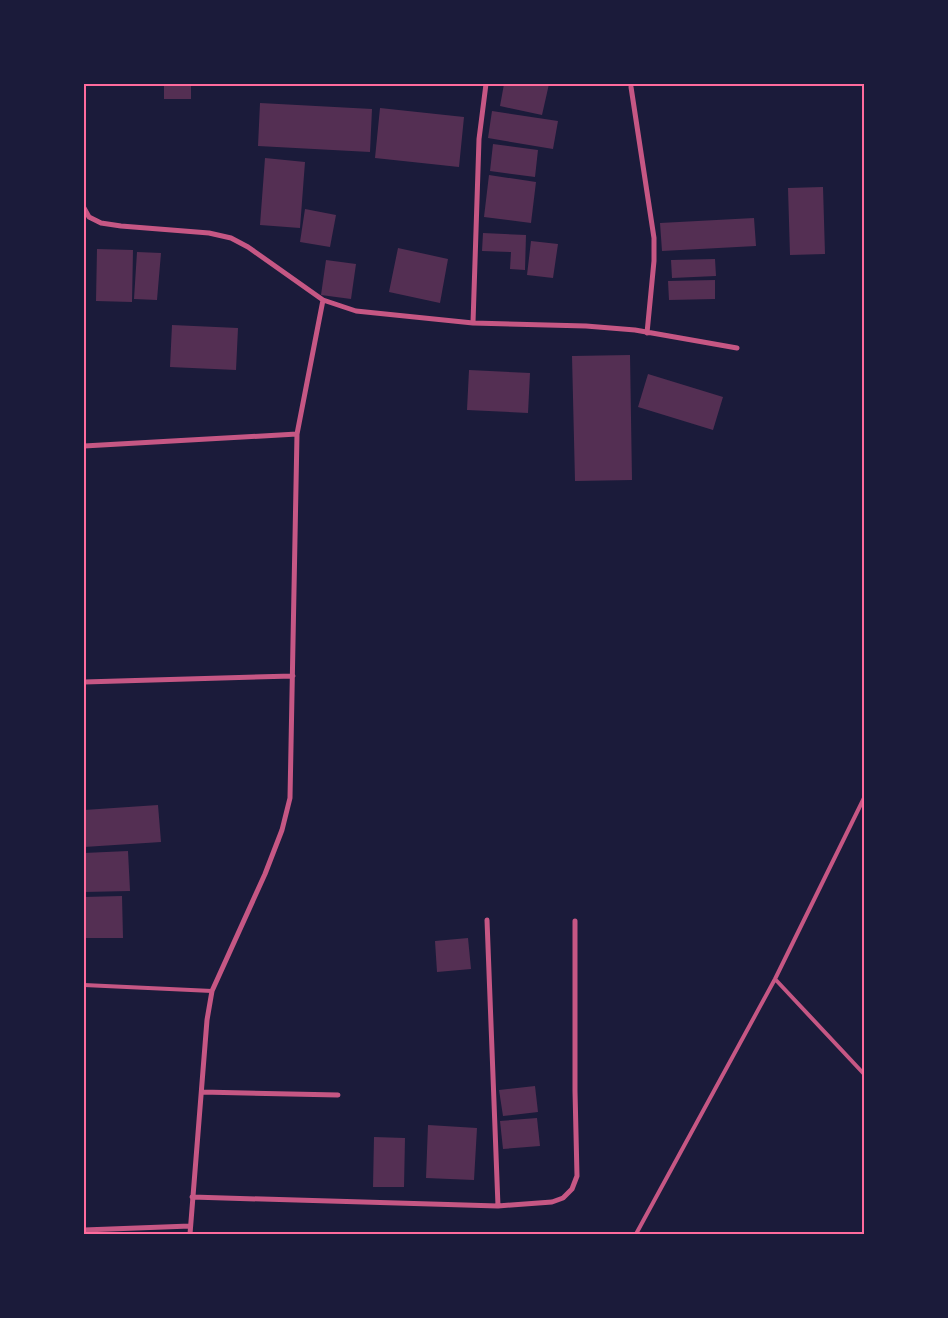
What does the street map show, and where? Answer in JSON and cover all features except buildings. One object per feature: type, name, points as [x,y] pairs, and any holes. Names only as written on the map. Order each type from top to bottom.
[{"type":"street","points":[[473,323],[478,139],[486,84]]},
{"type":"street","points":[[630,87],[654,238],[654,260],[647,332]]},
{"type":"street","points":[[84,208],[89,217],[101,223],[210,233],[231,238],[248,247],[323,300],[356,311],[473,323],[586,326],[647,332],[737,348]]},
{"type":"street","points":[[190,1234],[207,1020],[212,991],[265,874],[282,830],[290,798],[297,434],[323,300]]},
{"type":"street","points":[[84,446],[297,434]]},
{"type":"street","points":[[84,682],[293,676]]},
{"type":"street","points":[[487,920],[498,1206]]},
{"type":"street","points":[[192,1197],[498,1206],[552,1202],[562,1198],[572,1189],[577,1176],[575,921]]},
{"type":"street","points":[[202,1092],[338,1094]]},
{"type":"street","points":[[84,1230],[190,1226]]},
{"type":"lane","points":[[636,1234],[775,979],[864,798]]},
{"type":"lane","points":[[775,979],[864,1074]]},
{"type":"lane","points":[[84,985],[212,991]]}]
